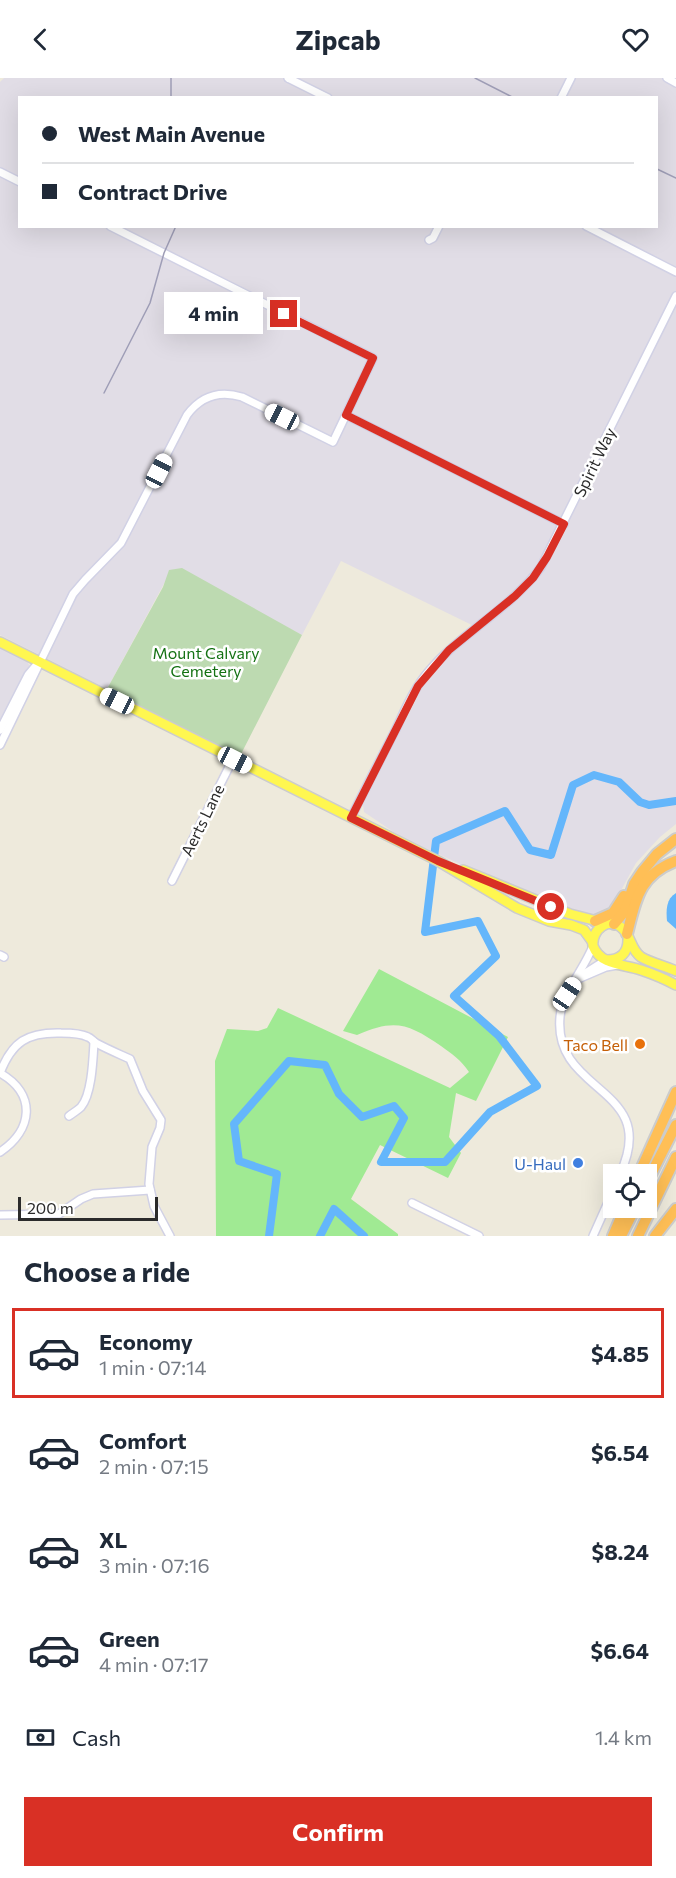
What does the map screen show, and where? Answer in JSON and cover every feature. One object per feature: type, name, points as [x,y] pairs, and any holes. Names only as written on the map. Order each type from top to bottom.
[{"type":"highway","points":[[613,924],[625,911],[634,884],[642,872],[657,854],[676,839]]},
{"type":"highway","points":[[628,936],[636,900],[642,885],[656,870],[676,861]]},
{"type":"highway","points":[[595,921],[604,919],[616,910],[632,881],[642,872]]},
{"type":"highway","points":[[644,1164],[676,1092]]},
{"type":"highway","points":[[656,1164],[676,1125]]},
{"type":"highway","points":[[638,1236],[676,1158]]},
{"type":"highway","points":[[655,1236],[676,1209]]},
{"type":"highway","points":[[613,1236],[621,1218]]},
{"type":"highway","points":[[621,1236],[630,1218]]},
{"type":"main road","points":[[0,642],[438,861],[531,915],[584,930],[598,955],[607,960],[639,969],[676,985]]},
{"type":"main road","points":[[438,861],[480,876],[543,904],[595,921],[613,924],[624,930],[641,957],[676,971]]},
{"type":"main road","points":[[592,944],[597,930],[613,924]]},
{"type":"main road","points":[[607,960],[624,955],[627,950],[628,936]]},
{"type":"street","points":[[288,78],[324,96]]},
{"type":"street","points":[[562,96],[572,78]]},
{"type":"street","points":[[667,78],[676,83]]},
{"type":"street","points":[[0,172],[18,181]]},
{"type":"street","points":[[0,745],[35,677],[39,662],[73,594],[121,543],[194,406],[203,399],[217,394],[231,394],[242,397],[333,442],[373,358],[114,228]]},
{"type":"street","points":[[429,240],[433,238],[438,228]]},
{"type":"street","points":[[590,228],[676,272]]},
{"type":"street","name":"Spirit Way","points":[[351,818],[418,686],[449,650],[515,596],[533,578],[547,557],[676,296]]},
{"type":"street","points":[[346,415],[564,524]]},
{"type":"street","points":[[0,730],[28,675],[39,662]]},
{"type":"street","name":"Aerts Lane","points":[[172,882],[233,759]]},
{"type":"street","points":[[592,944],[577,980],[561,1007],[560,1022],[563,1043],[568,1056],[578,1070],[617,1104],[626,1118],[630,1130],[630,1144],[624,1164]]},
{"type":"street","points":[[577,980],[591,968],[607,960]]},
{"type":"street","points":[[577,980],[606,967],[620,965]]},
{"type":"street","points":[[0,1152],[14,1143],[23,1130],[26,1115],[25,1102],[18,1087],[0,1073],[7,1056],[15,1047],[33,1035],[53,1032],[89,1037],[94,1042],[130,1059],[143,1091],[161,1120],[152,1147],[150,1190],[158,1215],[170,1236]]},
{"type":"street","points":[[69,1116],[82,1106],[87,1093],[94,1042]]},
{"type":"street","points":[[0,1215],[59,1214],[93,1194],[150,1190]]},
{"type":"street","points":[[412,1203],[479,1236]]},
{"type":"street","points":[[593,1236],[603,1214]]},
{"type":"shaded area","points":[[4,78],[676,78],[676,824],[660,837],[636,863],[613,905],[599,918],[585,915],[473,870],[401,837],[364,812],[364,800],[425,682],[446,657],[480,629],[341,561],[302,635],[175,569],[166,580],[107,689],[0,635],[0,82]]},
{"type":"shaded area","points":[[0,647],[27,661],[29,665],[0,726]]},
{"type":"green space","name":"Mount Calvary Cemetery","points":[[182,568],[302,635],[239,758],[107,689],[163,587],[169,570]]},
{"type":"green space","points":[[379,969],[508,1037],[476,1101],[456,1093],[449,1137],[461,1153],[448,1178],[380,1145],[351,1199],[398,1236],[216,1236],[215,1061],[227,1029],[258,1031],[267,1028],[278,1008],[450,1088],[469,1072],[449,1052],[410,1028],[382,1026],[357,1035],[343,1031]]},
{"type":"water","points":[[676,893],[676,929],[667,921],[667,905]]},
{"type":"waterway","points":[[269,1236],[277,1174],[239,1161],[234,1124],[289,1061],[325,1065],[339,1094],[362,1117],[394,1106],[404,1118],[381,1162],[445,1162],[490,1112],[537,1086],[499,1036],[454,996],[496,956],[478,921],[425,932],[436,841],[505,811],[530,850],[551,855],[573,785],[594,775],[619,782],[640,802],[649,805],[676,801]]},
{"type":"waterway","points":[[320,1236],[334,1209],[364,1236]]},
{"type":"railway","points":[[171,78],[171,96]]},
{"type":"railway","points":[[475,78],[510,96]]},
{"type":"railway","points":[[658,169],[676,178]]},
{"type":"railway","points":[[104,393],[150,303],[164,253],[175,228]]},
{"type":"place","name":"Taco Bell","points":[[640,1044]]},
{"type":"place","name":"U-Haul","points":[[578,1163]]},
{"type":"route","points":[[284,314],[373,358],[346,415],[564,524],[547,557],[525,587],[449,650],[429,670],[407,706],[351,818],[438,861],[480,876],[551,907]]}]
